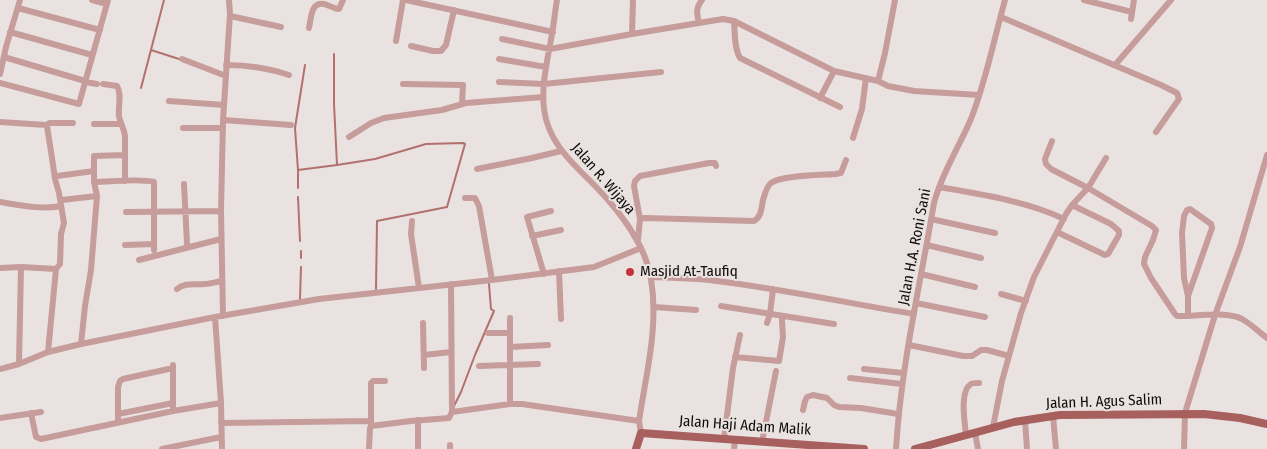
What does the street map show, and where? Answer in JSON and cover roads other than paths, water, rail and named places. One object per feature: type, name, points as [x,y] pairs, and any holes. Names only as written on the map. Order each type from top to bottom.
[{"type":"main road","name":"Jalan H. Agus Salim","points":[[914,449],[993,427],[1053,416],[1185,413],[1216,415],[1267,424]]},
{"type":"main road","name":"Jalan Haji Adam Malik","points":[[641,433],[864,449]]},
{"type":"main road","points":[[636,449],[641,433]]},
{"type":"street","points":[[0,74],[4,57],[3,45],[10,32],[20,0]]},
{"type":"street","points":[[0,83],[80,103],[107,2],[92,0]]},
{"type":"street","points":[[223,316],[220,239],[223,120],[230,16],[229,0]]},
{"type":"street","points":[[309,28],[315,6],[323,4],[336,10],[339,9],[344,0]]},
{"type":"street","points":[[396,41],[405,0],[418,1],[553,32]]},
{"type":"street","name":"Jalan R. Wijaya","points":[[557,0],[543,97],[548,124],[553,138],[561,151],[605,196],[638,240],[651,277],[654,308],[651,346],[639,421],[641,433]]},
{"type":"street","points":[[632,0],[632,34]]},
{"type":"street","points":[[699,23],[697,11],[698,4],[702,0]]},
{"type":"street","points":[[878,81],[894,0]]},
{"type":"street","name":"Jalan H.A. Roni Sani","points":[[896,449],[903,373],[939,187],[970,120],[979,95],[1005,0]]},
{"type":"street","points":[[1086,0],[1110,3],[1132,16],[1134,0]]},
{"type":"street","points":[[1115,65],[1171,0]]},
{"type":"street","points":[[18,8],[100,30]]},
{"type":"street","points":[[411,46],[441,51],[446,46],[454,10]]},
{"type":"street","points":[[230,16],[281,27]]},
{"type":"street","points":[[1001,17],[1178,94],[1178,99],[1156,132]]},
{"type":"street","points":[[502,39],[550,49],[723,19],[734,21],[834,71],[914,91],[979,95]]},
{"type":"street","points":[[734,21],[736,46],[740,58],[840,107]]},
{"type":"street","points":[[10,32],[92,55]]},
{"type":"street","points":[[4,57],[85,81],[118,87],[120,124],[124,130],[125,181]]},
{"type":"street","points":[[182,59],[226,76]]},
{"type":"street","points":[[499,59],[546,67]]},
{"type":"street","points":[[226,65],[269,68],[289,75]]},
{"type":"street","points":[[820,98],[834,71]]},
{"type":"street","points":[[499,82],[544,84],[661,72]]},
{"type":"street","points":[[854,138],[862,109],[866,78]]},
{"type":"street","points":[[403,84],[463,85],[462,104]]},
{"type":"street","points":[[349,137],[371,123],[384,118],[442,110],[462,104],[543,97]]},
{"type":"street","points":[[169,101],[224,106]]},
{"type":"street","points":[[223,120],[291,125]]},
{"type":"street","points":[[0,122],[46,125],[50,123],[73,123]]},
{"type":"street","points":[[94,124],[120,124]]},
{"type":"street","points":[[46,125],[64,223],[61,234],[60,264],[56,269],[48,352]]},
{"type":"street","points":[[183,128],[223,128]]},
{"type":"street","points":[[1052,142],[1045,159],[1046,164],[1051,169],[1088,188],[1156,230],[1144,264],[1151,278],[1177,316],[1232,316],[1241,319],[1267,338]]},
{"type":"street","points":[[476,169],[561,151]]},
{"type":"street","points":[[81,344],[91,270],[97,196],[94,182],[94,156],[125,155]]},
{"type":"street","points":[[1184,449],[1185,413],[1215,315],[1240,246],[1267,155]]},
{"type":"street","points":[[993,427],[1002,381],[1034,277],[1072,205],[1088,188],[1106,158]]},
{"type":"street","points":[[640,219],[754,221],[759,218],[767,189],[774,181],[799,176],[842,173],[846,160]]},
{"type":"street","points":[[638,240],[640,219],[634,186],[635,181],[640,176],[710,163],[714,163],[716,166]]},
{"type":"street","points":[[57,176],[94,171]]},
{"type":"street","points":[[94,182],[154,182],[154,247],[125,245]]},
{"type":"street","points":[[184,184],[187,244]]},
{"type":"street","points":[[939,187],[1031,206],[1064,219]]},
{"type":"street","points":[[0,202],[36,207],[97,196]]},
{"type":"street","points":[[465,198],[475,198],[479,206],[492,280]]},
{"type":"street","points":[[1057,232],[1105,255],[1110,252],[1119,235],[1119,231],[1111,224],[1072,205]]},
{"type":"street","points":[[1188,296],[1212,228],[1211,224],[1190,209],[1187,210],[1184,216],[1182,233],[1188,316]]},
{"type":"street","points":[[126,212],[221,211]]},
{"type":"street","points":[[544,274],[527,217],[551,211]]},
{"type":"street","points":[[932,219],[995,233]]},
{"type":"street","points":[[412,221],[419,288]]},
{"type":"street","points":[[532,236],[561,230]]},
{"type":"street","points":[[139,260],[220,239]]},
{"type":"street","points":[[927,245],[981,258]]},
{"type":"street","points":[[0,370],[48,352],[215,317],[319,299],[594,267],[641,248]]},
{"type":"street","points":[[19,364],[21,267]]},
{"type":"street","points":[[0,268],[56,269]]},
{"type":"street","points":[[559,272],[561,319]]},
{"type":"street","points":[[922,274],[975,287]]},
{"type":"street","points":[[651,277],[707,280],[772,289],[914,314]]},
{"type":"street","points":[[177,289],[188,284],[221,281]]},
{"type":"street","points":[[221,423],[371,423],[449,418],[452,412],[451,284]]},
{"type":"street","points":[[767,323],[770,314],[772,289]]},
{"type":"street","points":[[1001,294],[1026,301]]},
{"type":"street","points":[[916,303],[986,317]]},
{"type":"street","points":[[722,306],[834,324]]},
{"type":"street","points":[[654,308],[696,310]]},
{"type":"street","points":[[735,357],[778,361],[783,337],[782,316]]},
{"type":"street","points":[[215,317],[222,449]]},
{"type":"street","points":[[510,318],[510,404]]},
{"type":"street","points":[[423,324],[424,368]]},
{"type":"street","points":[[488,333],[510,333]]},
{"type":"street","points":[[724,439],[735,357],[740,335]]},
{"type":"street","points":[[510,347],[548,345]]},
{"type":"street","points":[[909,345],[963,356],[972,356],[981,350],[987,350],[1009,356]]},
{"type":"street","points":[[424,355],[452,352]]},
{"type":"street","points":[[479,366],[538,364]]},
{"type":"street","points":[[118,423],[118,387],[120,381],[173,366],[174,411]]},
{"type":"street","points":[[864,369],[903,373]]},
{"type":"street","points":[[762,442],[776,371]]},
{"type":"street","points":[[850,378],[902,384]]},
{"type":"street","points":[[369,449],[371,382],[385,381]]},
{"type":"street","points":[[966,435],[965,393],[971,384],[979,382]]},
{"type":"street","points":[[803,410],[807,397],[813,395],[827,398],[839,407],[861,408],[898,414]]},
{"type":"street","points":[[31,414],[36,437],[41,439],[221,402]]},
{"type":"street","points":[[118,414],[173,403]]},
{"type":"street","points":[[452,412],[510,404],[557,408],[639,421]]},
{"type":"street","points":[[0,418],[41,412]]},
{"type":"street","points":[[1053,416],[1056,449]]},
{"type":"street","points":[[418,420],[418,449]]},
{"type":"street","points":[[1025,420],[1027,449]]},
{"type":"street","points":[[975,433],[978,449]]},
{"type":"street","points":[[162,449],[221,437]]},
{"type":"street","points":[[734,440],[734,449]]},
{"type":"waterway","points":[[141,88],[164,0]]},
{"type":"waterway","points":[[151,50],[179,59]]},
{"type":"waterway","points":[[298,188],[298,170],[337,165],[334,54]]},
{"type":"waterway","points":[[298,170],[295,128],[305,65]]},
{"type":"waterway","points":[[337,165],[375,159],[426,144],[465,144],[447,207],[377,221],[376,289]]},
{"type":"waterway","points":[[298,197],[300,241]]},
{"type":"waterway","points":[[301,251],[301,258]]},
{"type":"waterway","points":[[300,299],[301,267]]},
{"type":"waterway","points":[[454,406],[494,311],[491,309],[489,284]]},
{"type":"place","name":"Masjid At-Taufiq","points":[[630,272]]}]
